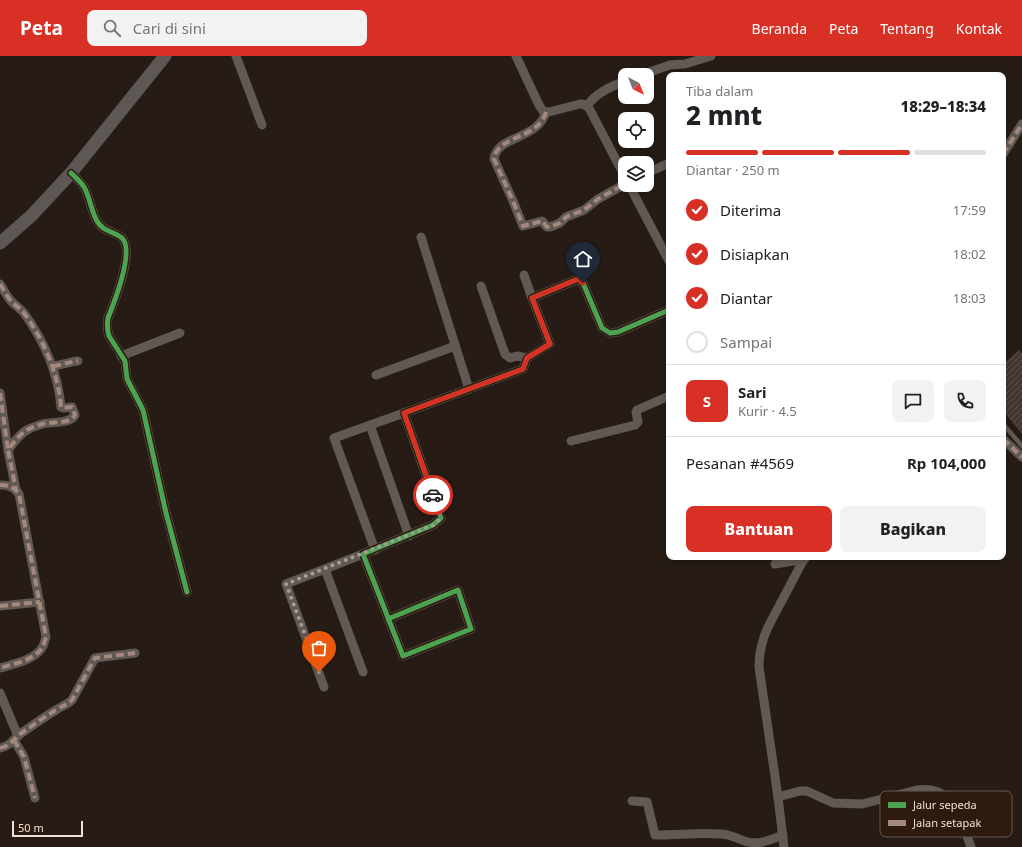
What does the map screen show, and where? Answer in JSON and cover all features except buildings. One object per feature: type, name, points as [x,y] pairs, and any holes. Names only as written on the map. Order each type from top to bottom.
[{"type":"main road","points":[[0,243],[31,216],[71,173],[165,56]]},
{"type":"street","points":[[236,56],[262,125]]},
{"type":"street","points":[[516,56],[539,105],[546,112]]},
{"type":"street","points":[[654,71],[670,65],[686,64],[711,56]]},
{"type":"street","points":[[587,106],[592,99],[600,93],[618,84]]},
{"type":"street","points":[[546,112],[580,104],[587,106],[618,163]]},
{"type":"street","points":[[546,112],[543,120],[536,128],[502,145],[494,159],[523,226],[542,221],[548,228],[560,223],[566,217],[584,210],[598,199],[618,188]]},
{"type":"street","points":[[1006,149],[1022,124]]},
{"type":"street","points":[[654,170],[666,164]]},
{"type":"street","points":[[71,173],[83,185],[98,224],[106,231],[121,237],[125,244],[126,256],[124,268],[108,318],[107,326],[109,336],[124,361],[127,379],[141,403],[166,513],[187,592]]},
{"type":"street","points":[[633,192],[666,255]]},
{"type":"street","points":[[420,237],[469,389]]},
{"type":"street","points":[[375,550],[334,438],[523,369],[527,358],[550,344],[524,275]]},
{"type":"street","points":[[532,298],[578,279],[583,283],[602,328],[610,334],[666,311]]},
{"type":"street","points":[[0,284],[33,327],[53,366],[59,389],[61,407],[72,407],[75,417],[59,423],[46,423],[29,429],[22,434],[8,450]]},
{"type":"street","points":[[481,286],[512,373]]},
{"type":"street","points":[[122,356],[180,333]]},
{"type":"street","points":[[376,375],[455,346]]},
{"type":"street","points":[[505,354],[510,358],[517,356],[527,358]]},
{"type":"street","points":[[53,366],[78,361]]},
{"type":"street","points":[[0,393],[8,450],[16,490],[19,494],[46,637],[43,647],[38,653],[0,668]]},
{"type":"street","points":[[571,441],[635,425],[638,422],[637,410],[666,397]]},
{"type":"street","points":[[324,687],[286,584],[409,536],[433,525],[441,518],[404,413]]},
{"type":"street","points":[[370,425],[409,536]]},
{"type":"street","points":[[1006,442],[1022,457]]},
{"type":"street","points":[[0,485],[8,485],[16,490]]},
{"type":"street","points":[[363,554],[388,619],[403,656],[471,628],[458,590],[388,619]]},
{"type":"street","points":[[775,564],[795,560]]},
{"type":"street","points":[[784,847],[759,668],[759,657],[764,635],[769,624],[804,560]]},
{"type":"street","points":[[325,569],[363,672]]},
{"type":"street","points":[[0,606],[40,602]]},
{"type":"street","points":[[0,748],[9,745],[16,738],[58,709],[68,704],[72,700],[95,658],[135,653]]},
{"type":"street","points":[[0,693],[24,757],[35,798]]},
{"type":"street","points":[[914,791],[927,788],[939,791]]},
{"type":"street","points":[[778,797],[800,791],[807,791],[833,803],[862,804],[880,800]]},
{"type":"street","points":[[632,801],[647,802],[655,834],[657,836],[720,834],[731,836],[747,842],[761,843],[783,835]]},
{"type":"street","points":[[967,837],[971,847]]},
{"type":"lane","points":[[1006,427],[1022,446]]},
{"type":"marked path","points":[[546,112],[542,121],[535,128],[502,145],[497,151],[494,159],[523,226],[542,221],[547,227],[560,223],[566,217],[584,210],[598,199],[618,188]]},
{"type":"marked path","points":[[1006,149],[1022,124]]},
{"type":"marked path","points":[[0,284],[10,300],[24,313],[44,346],[57,381],[61,407],[72,407],[75,415],[67,421],[44,424],[27,430],[8,450],[16,490]]},
{"type":"marked path","points":[[53,366],[78,361]]},
{"type":"marked path","points":[[0,393],[8,450]]},
{"type":"marked path","points":[[1006,442],[1022,457]]},
{"type":"marked path","points":[[0,485],[11,487],[19,494],[46,637],[40,651],[35,655],[24,661],[0,668]]},
{"type":"marked path","points":[[0,606],[40,602]]},
{"type":"marked path","points":[[0,748],[9,744],[20,734],[72,700],[95,658],[135,653]]},
{"type":"marked path","points":[[14,740],[24,757],[35,798]]},
{"type":"cycle path","points":[[71,173],[84,187],[99,225],[122,238],[125,245],[125,265],[108,318],[108,332],[125,361],[127,379],[143,410],[166,513],[187,592]]},
{"type":"cycle path","points":[[388,619],[363,554],[433,525],[441,518],[404,413],[523,369],[527,358],[550,344],[532,298],[578,279],[583,283],[602,328],[610,333],[618,332],[666,311]]},
{"type":"cycle path","points":[[458,590],[471,629],[403,656],[388,619],[458,590]]},
{"type":"way so far","points":[[319,672],[286,584],[433,525],[441,518],[433,495]]},
{"type":"route","points":[[433,495],[404,413],[523,369],[527,358],[550,344],[532,298],[578,279],[583,283]]}]
